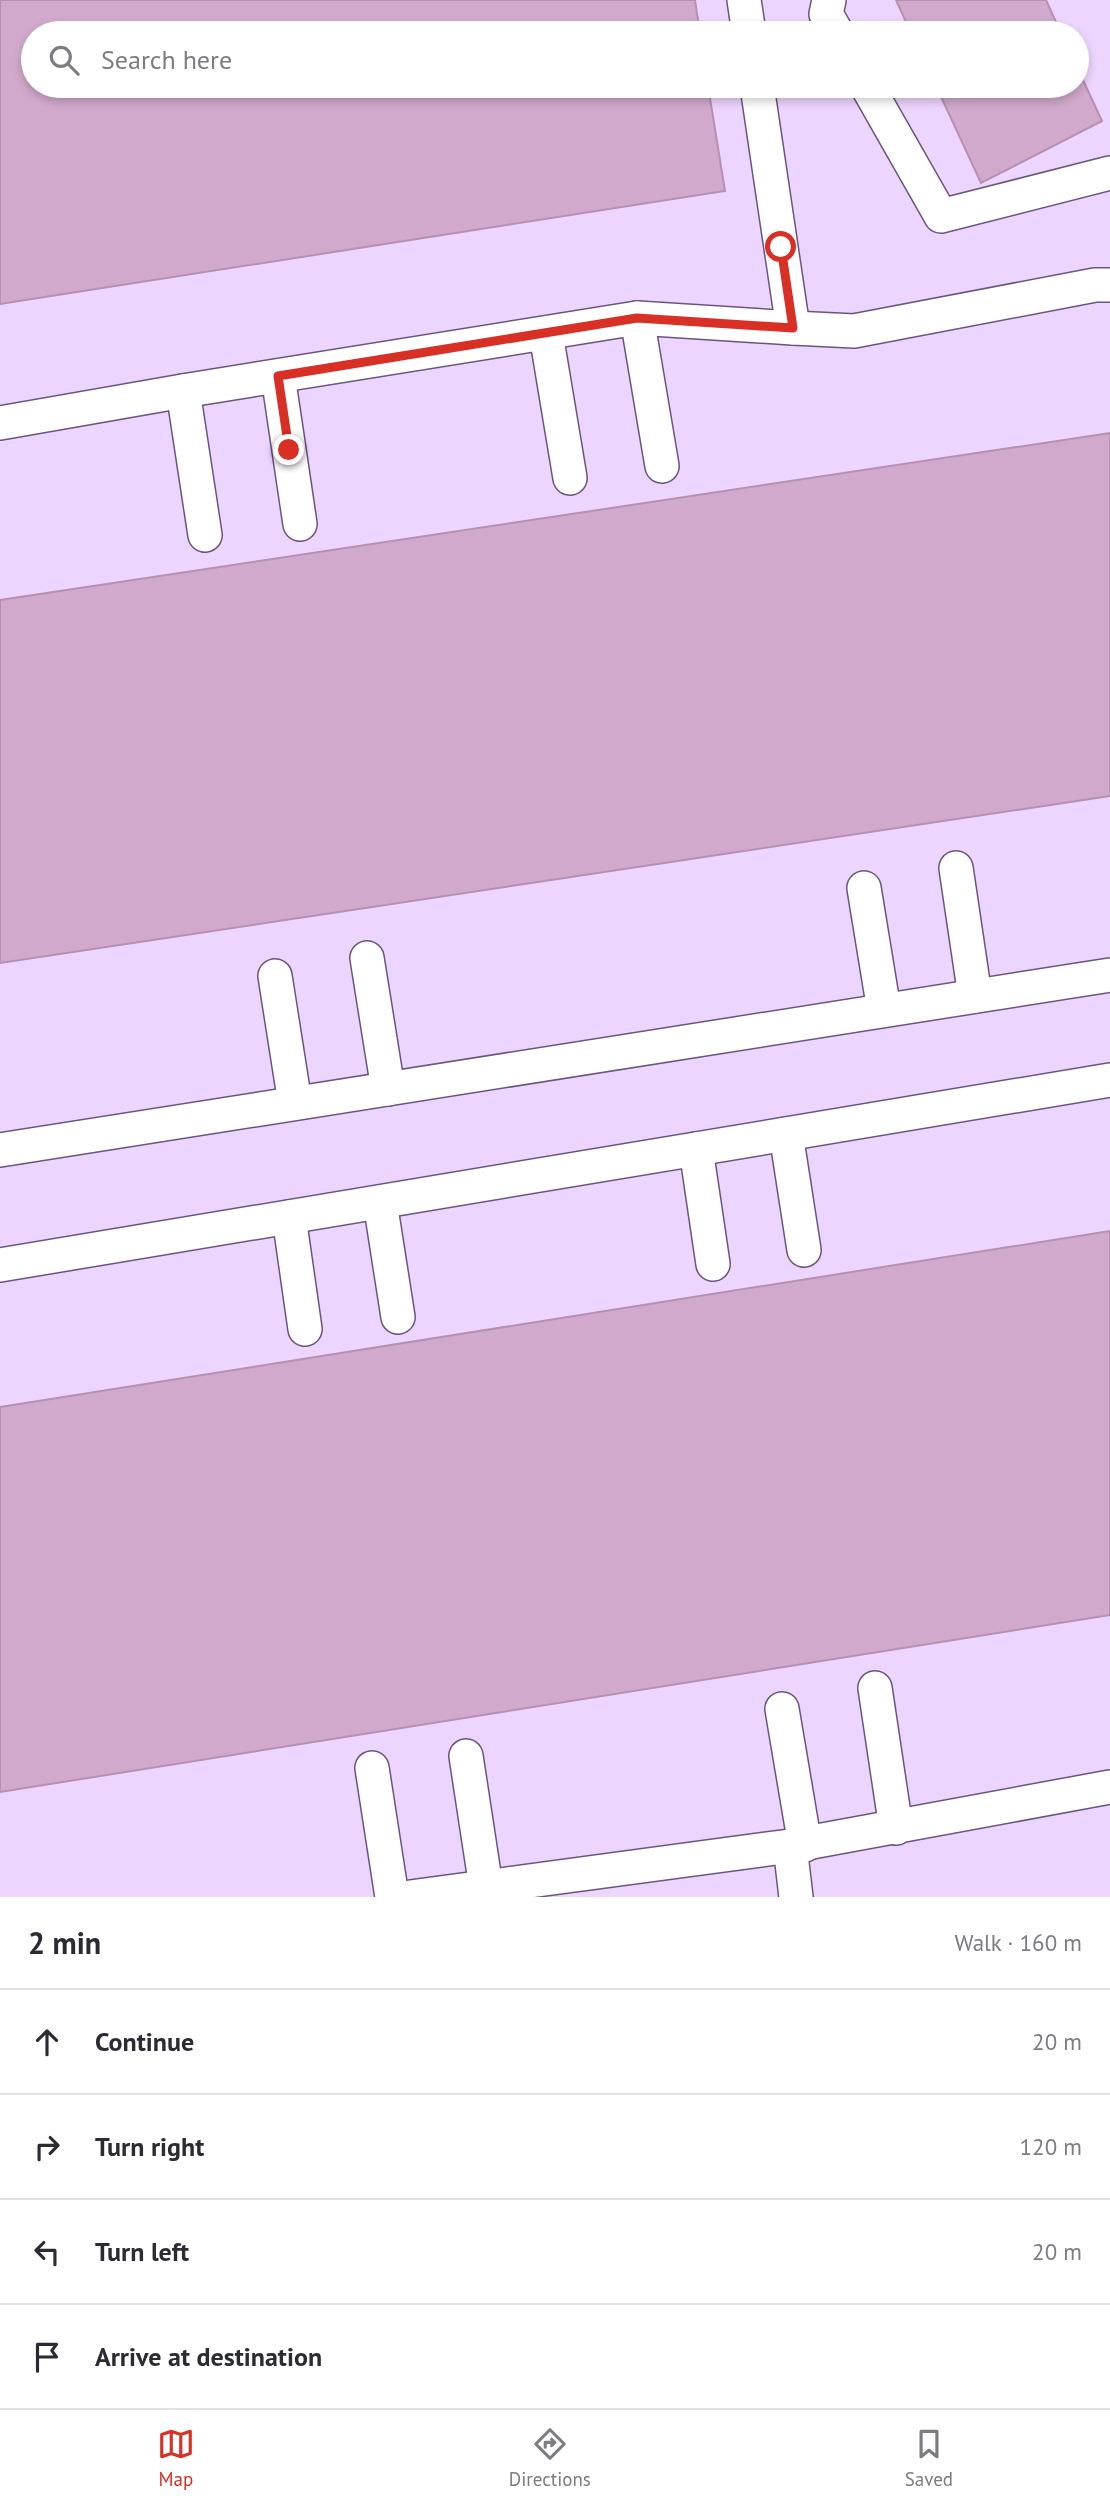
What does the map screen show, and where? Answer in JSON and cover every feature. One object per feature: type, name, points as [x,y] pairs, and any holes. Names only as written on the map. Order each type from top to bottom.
[{"type":"lane","points":[[744,0],[747,21]]},
{"type":"lane","points":[[830,0],[826,14],[830,21]]},
{"type":"lane","points":[[759,98],[793,328]]},
{"type":"lane","points":[[874,98],[941,216],[1110,173]]},
{"type":"lane","points":[[0,423],[637,318],[854,331],[1095,285],[1110,285]]},
{"type":"lane","points":[[637,318],[662,466]]},
{"type":"lane","points":[[546,334],[569,478]]},
{"type":"lane","points":[[278,376],[300,524]]},
{"type":"lane","points":[[183,391],[205,536]]},
{"type":"lane","points":[[956,868],[975,996]]},
{"type":"lane","points":[[864,888],[884,1010]]},
{"type":"lane","points":[[367,958],[388,1089]]},
{"type":"lane","points":[[0,1150],[1110,975]]},
{"type":"lane","points":[[275,976],[295,1103]]},
{"type":"lane","points":[[0,1265],[1110,1080]]},
{"type":"lane","points":[[786,1134],[804,1250]]},
{"type":"lane","points":[[696,1149],[713,1264]]},
{"type":"lane","points":[[380,1202],[398,1317]]},
{"type":"lane","points":[[289,1217],[305,1329]]},
{"type":"lane","points":[[875,1688],[897,1828]]},
{"type":"lane","points":[[782,1709],[797,1845],[796,1897]]},
{"type":"lane","points":[[466,1756],[486,1886]]},
{"type":"lane","points":[[372,1768],[392,1897]]},
{"type":"lane","points":[[411,1897],[797,1845],[1110,1787]]},
{"type":"shaded area","points":[[0,0],[1110,0],[1110,1897],[0,1897]]},
{"type":"building","points":[[0,0],[695,0],[698,21],[21,21],[21,98],[710,98],[725,191],[0,304]]},
{"type":"building","points":[[896,0],[1046,0],[1056,21],[906,21]]},
{"type":"building","points":[[1089,93],[1102,121],[981,183],[942,98],[1089,98]]},
{"type":"building","points":[[1110,433],[1110,796],[0,963],[0,600]]},
{"type":"building","points":[[1110,1231],[1110,1615],[0,1792],[0,1407]]},
{"type":"route","points":[[289,450],[278,376],[637,318],[793,328],[781,247]]}]
